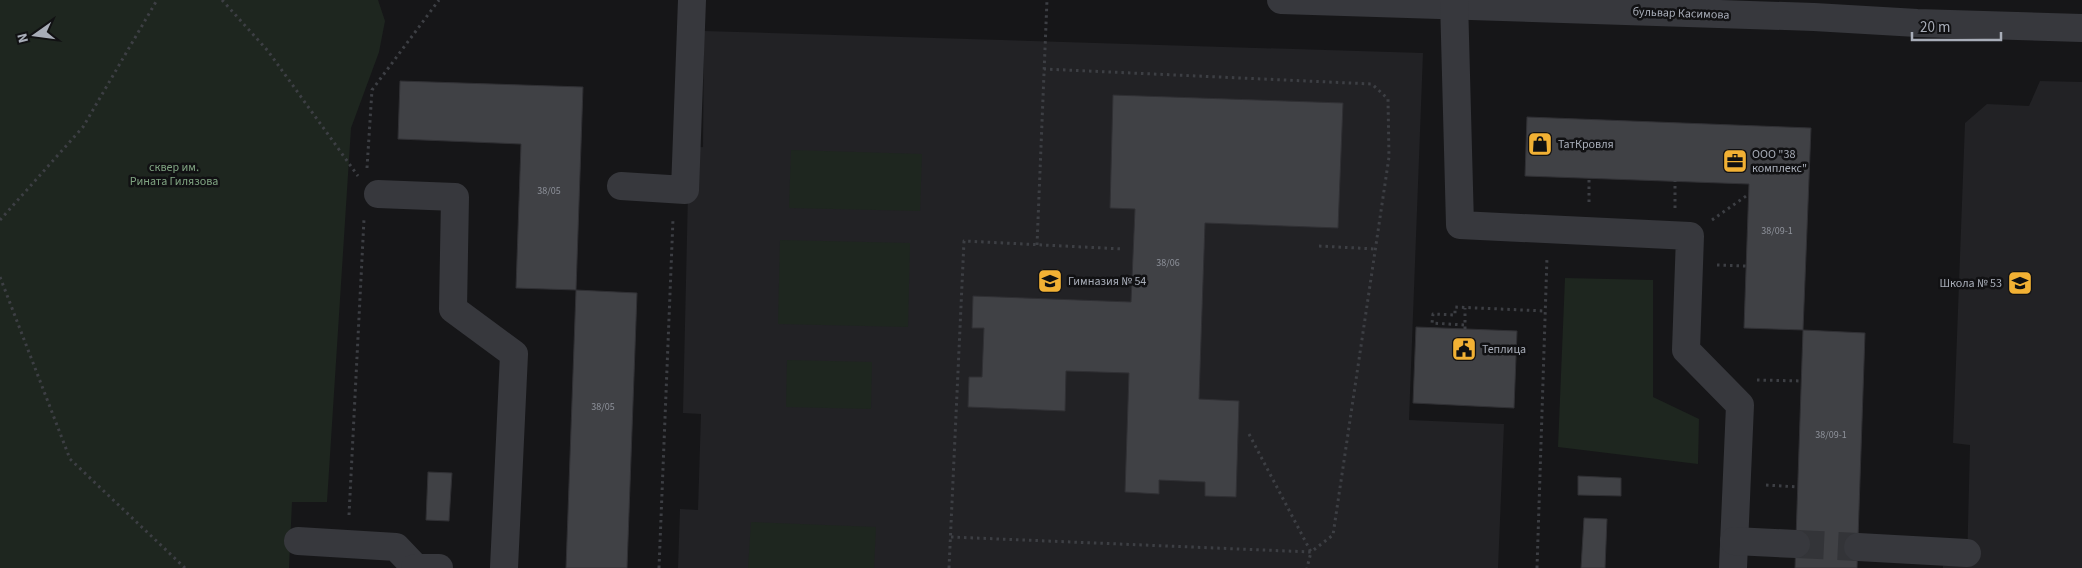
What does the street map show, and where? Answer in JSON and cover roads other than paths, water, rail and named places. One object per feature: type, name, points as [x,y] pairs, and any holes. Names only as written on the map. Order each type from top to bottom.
[{"type":"street","points":[[621,186],[685,190],[692,0]]},
{"type":"street","name":"бульвар Касимова","points":[[1281,0],[1814,8],[1917,23],[2082,28]]},
{"type":"street","points":[[1454,3],[1460,225],[1690,236],[1686,350],[1740,405],[1733,568]]},
{"type":"street","points":[[368,184],[455,197],[453,308],[514,354],[504,568]]},
{"type":"street","points":[[298,541],[396,547],[416,568],[439,568]]},
{"type":"street","points":[[1734,541],[1796,544]]},
{"type":"street","points":[[1858,548],[1967,553]]},
{"type":"tunnel","points":[[1796,544],[1858,547]]},
{"type":"place","name":"ТатКровля","points":[[1540,144]]},
{"type":"place","name":"ООО \"38 комплекс\"","points":[[1735,161]]},
{"type":"place","name":"Гимназия № 54","points":[[1050,281]]},
{"type":"place","name":"Школа № 53","points":[[2020,283]]},
{"type":"place","name":"Теплица","points":[[1464,349]]},
{"type":"park label","name":"сквер им. Рината Гилязова","points":[[174,174]]}]
